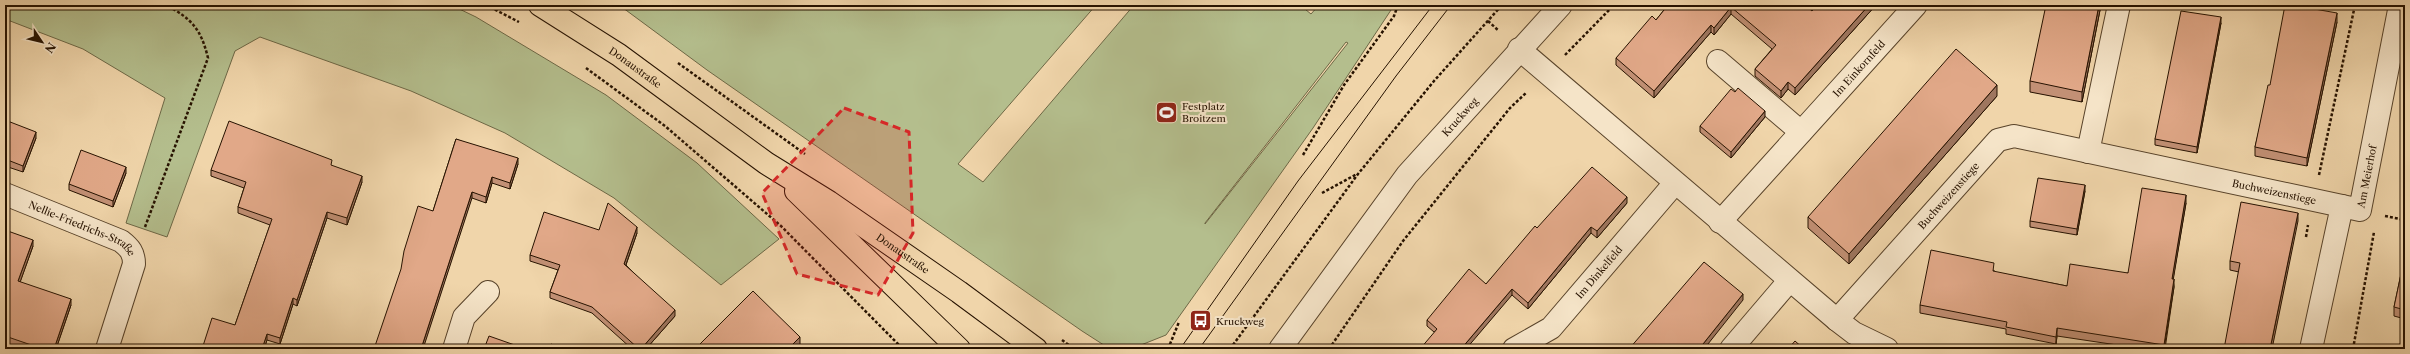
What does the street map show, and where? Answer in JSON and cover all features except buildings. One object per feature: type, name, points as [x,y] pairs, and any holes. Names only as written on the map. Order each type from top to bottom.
[{"type":"main road","name":"Donaustraße","points":[[540,5],[576,26],[619,55],[766,163],[829,202],[959,292],[1036,349]]},
{"type":"main road","name":"Donaustraße","points":[[766,163],[959,349]]},
{"type":"street","name":"Kruckweg","points":[[1280,349],[1407,175],[1519,49],[1561,5]]},
{"type":"street","name":"Im Einkornfeld","points":[[1720,222],[1916,5]]},
{"type":"street","points":[[2088,152],[2119,5]]},
{"type":"street","name":"Am Meierhof","points":[[2311,349],[2342,206],[2360,210],[2400,5]]},
{"type":"street","points":[[1519,49],[1789,281],[1837,320],[1877,347]]},
{"type":"street","points":[[1718,61],[1801,132]]},
{"type":"street","name":"Buchweizenstiege","points":[[1837,320],[1998,140],[2014,136],[2342,206]]},
{"type":"street","name":"Im Dinkelfeld","points":[[1514,349],[1551,328],[1675,183]]},
{"type":"street","name":"Nellie-Friedrichs-Straße","points":[[5,194],[121,241],[129,247],[134,256],[134,264],[107,349]]},
{"type":"street","points":[[1731,349],[1789,281]]},
{"type":"street","points":[[454,349],[464,317],[488,292]]},
{"type":"path","points":[[134,256],[208,58],[203,40],[194,24],[185,15],[166,5]]},
{"type":"path","points":[[486,5],[523,24]]},
{"type":"path","points":[[1303,155],[1344,85],[1394,16],[1398,5]]},
{"type":"path","points":[[1230,349],[1358,174],[1434,81],[1502,5]]},
{"type":"path","points":[[1329,349],[1403,241],[1510,108],[1548,73],[1614,5]]},
{"type":"path","points":[[585,67],[665,126],[781,226],[903,349]]},
{"type":"path","points":[[1322,193],[1358,174]]},
{"type":"path","points":[[1168,349],[1179,322]]},
{"type":"highlighted area","points":[[844,108],[909,132],[913,233],[878,295],[797,274],[762,193]]},
{"type":"green space","points":[[5,5],[451,5],[476,17],[606,95],[697,163],[779,239],[721,285],[614,198],[505,133],[411,91],[260,37],[235,51],[167,237],[126,223],[165,98],[83,49],[5,19]]},
{"type":"green space","points":[[619,5],[1096,5],[958,164],[983,182],[1134,5],[1300,5],[1311,14],[1319,5],[1385,5],[1391,10],[1313,128],[1166,335],[1131,349],[1110,349],[1082,331],[707,70]],"holes":[[[1346,42],[1348,43],[1205,224]]]},
{"type":"tram line","points":[[1180,349],[1298,181],[1433,5]]},
{"type":"tram line","points":[[1199,349],[1396,76],[1451,5]]},
{"type":"place","name":"Festplatz Broitzem","points":[[1167,112]]},
{"type":"place","name":"Kruckweg","points":[[1200,321]]}]
